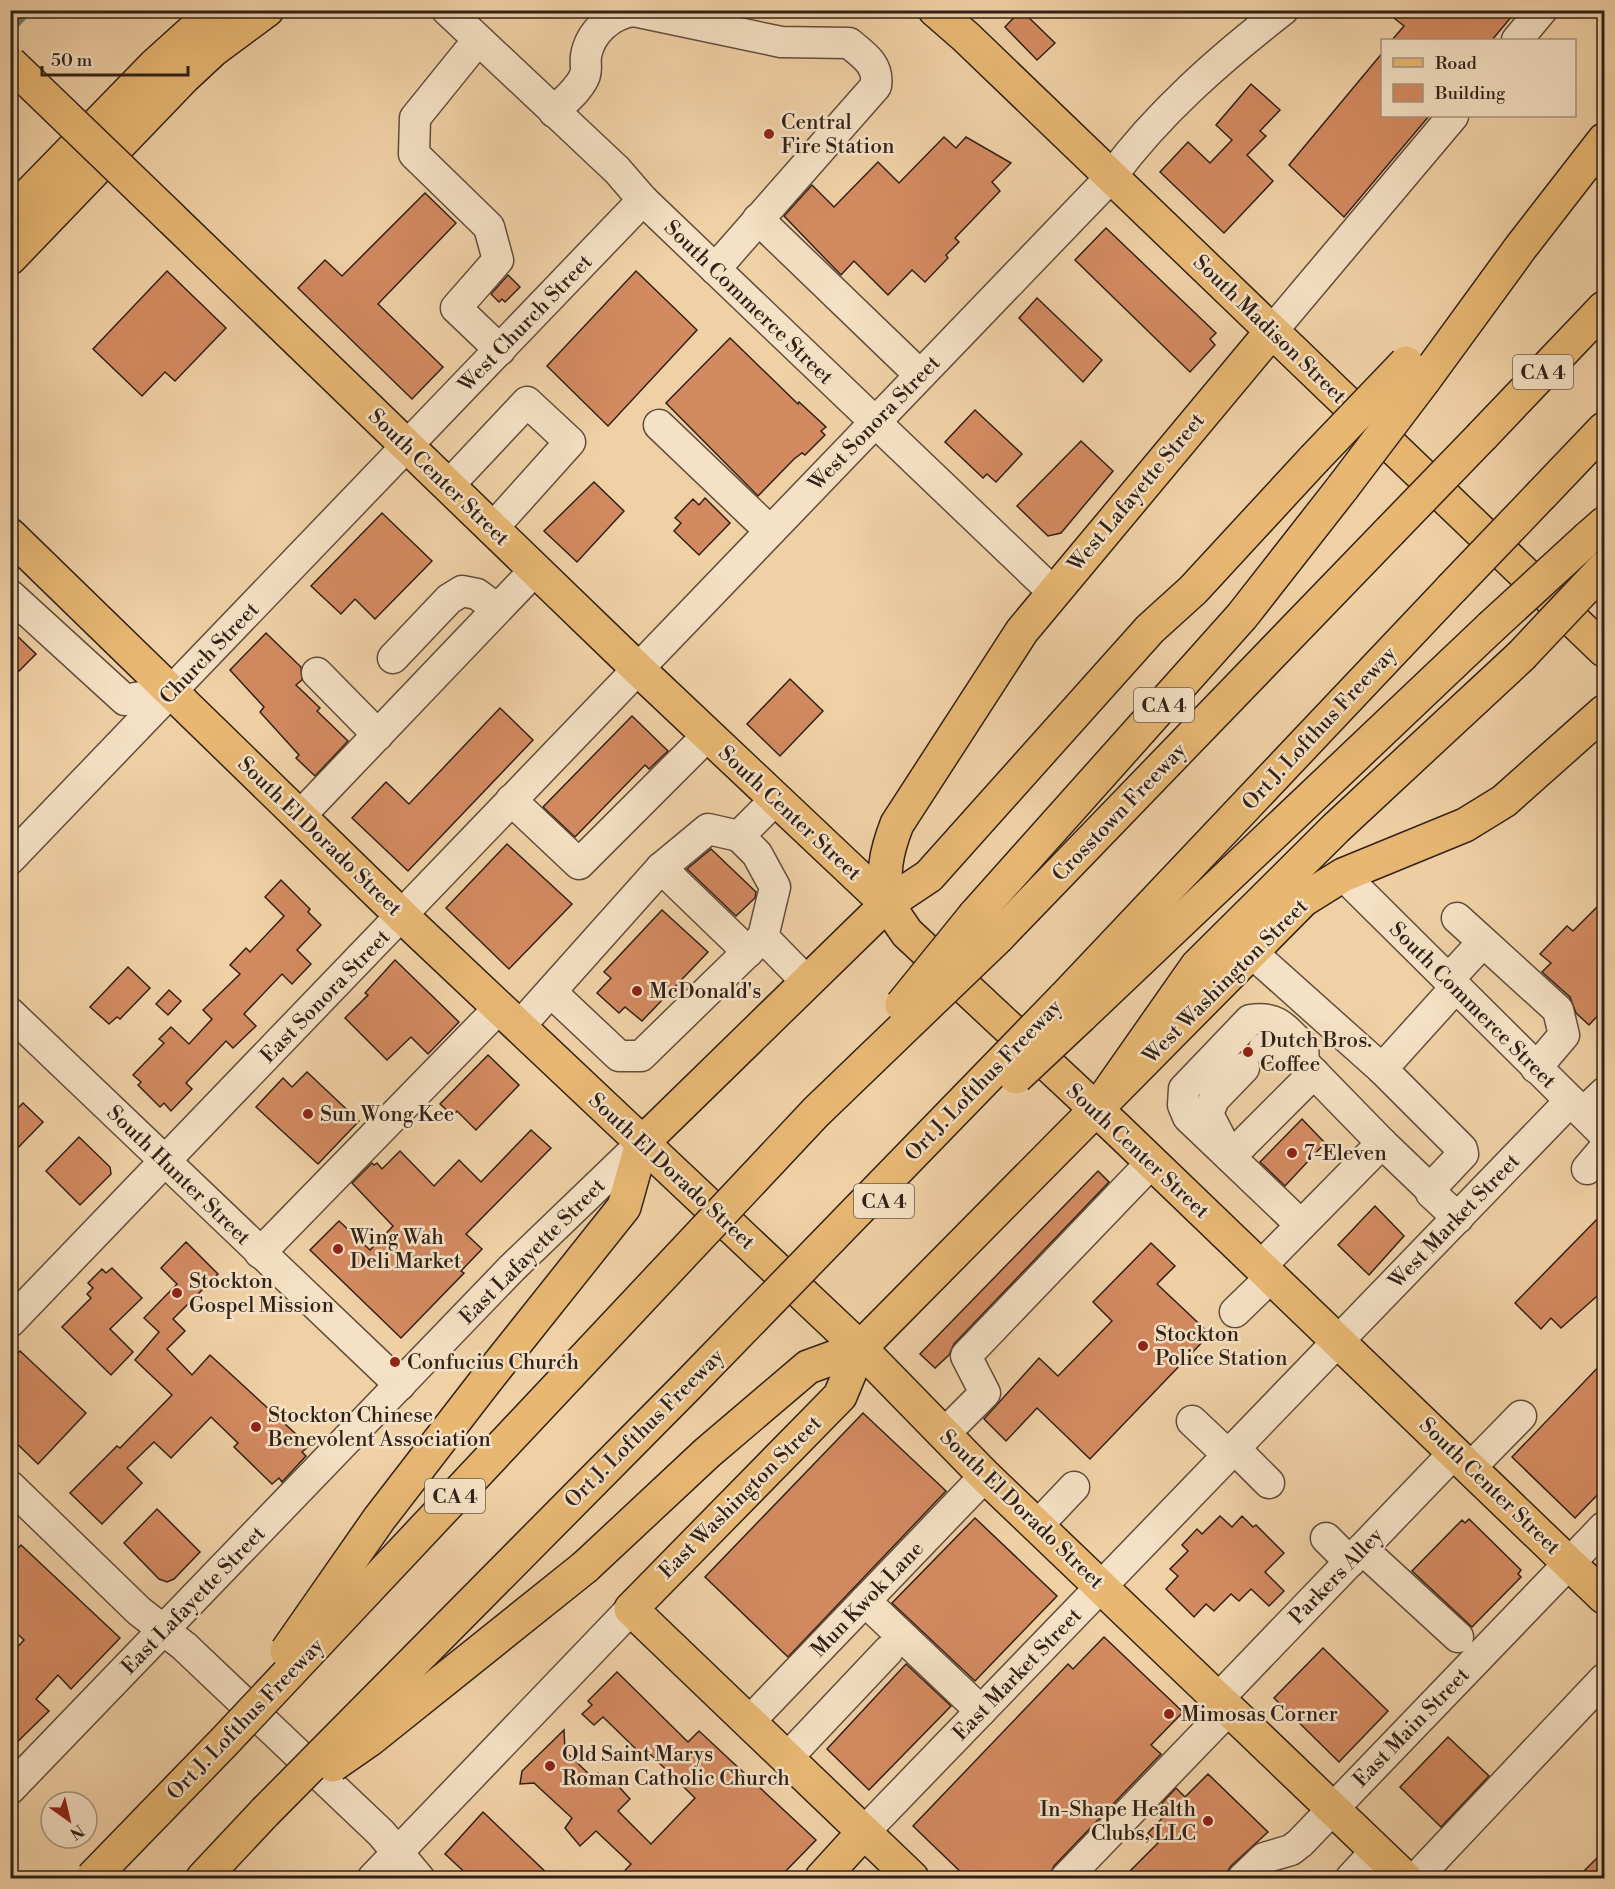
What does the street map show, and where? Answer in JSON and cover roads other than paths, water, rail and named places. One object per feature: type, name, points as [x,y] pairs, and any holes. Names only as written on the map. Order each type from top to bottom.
[{"type":"main road","points":[[10,213],[155,65],[216,10]]},
{"type":"main road","points":[[10,258],[183,78],[213,50],[267,10]]},
{"type":"main road","name":"South Madison Street","points":[[935,10],[1605,650]]},
{"type":"main road","name":"South Center Street","points":[[10,63],[492,529],[887,904],[907,933],[1152,1162],[1605,1597]]},
{"type":"main road","name":"CA 4","points":[[816,1112],[975,915],[1242,616],[1343,487],[1415,372],[1521,247],[1605,140]]},
{"type":"main road","name":"Crosstown Freeway","points":[[998,937],[1605,308]]},
{"type":"main road","name":"West Lafayette Street","points":[[887,904],[883,874],[888,848],[897,824],[1022,631],[1272,331]]},
{"type":"main road","name":"East Lafayette Street","points":[[642,1143],[887,904],[929,876],[1150,629],[1193,590],[1314,459],[1415,372]]},
{"type":"main road","name":"Ort J. Lofthus Freeway","points":[[203,1878],[265,1812],[687,1386],[1072,1008],[1450,589],[1605,429]]},
{"type":"main road","points":[[1072,1008],[1596,531]]},
{"type":"main road","name":"South El Dorado Street","points":[[10,535],[402,917],[860,1348],[985,1476],[1405,1878]]},
{"type":"main road","points":[[1096,1110],[1203,959],[1336,828],[1521,656],[1605,568]]},
{"type":"main road","name":"West Washington Street","points":[[1096,1110],[1303,900],[1343,875],[1465,825],[1485,813],[1534,777],[1605,712]]},
{"type":"main road","name":"Ort J. Lofthus Freeway","points":[[92,1878],[224,1742],[816,1112],[998,937]]},
{"type":"main road","name":"East Washington Street","points":[[632,1609],[840,1396],[860,1348],[1096,1110]]},
{"type":"main road","points":[[224,1742],[379,1519],[624,1207],[642,1143]]},
{"type":"main road","points":[[265,1812],[369,1740],[585,1567],[707,1454],[807,1367],[860,1348]]},
{"type":"main road","points":[[632,1609],[912,1878]]},
{"type":"main road","name":"East Market Street","points":[[822,1878],[864,1832]]},
{"type":"street","name":"South Commerce Street","points":[[447,10],[1053,592]]},
{"type":"street","name":"West Sonora Street","points":[[638,669],[1111,177],[1136,143],[1248,38],[1283,10]]},
{"type":"street","points":[[1518,39],[1542,10]]},
{"type":"street","points":[[554,111],[580,84],[586,74],[589,45],[595,33],[617,13],[634,11],[780,42],[849,43],[872,62],[878,75],[876,86],[715,269]]},
{"type":"street","points":[[478,40],[415,117],[414,154],[489,227],[498,260],[456,308],[500,350]]},
{"type":"street","name":"West Lafayette Street","points":[[1272,331],[1452,117]]},
{"type":"street","name":"West Church Street","points":[[407,447],[643,200]]},
{"type":"street","points":[[758,219],[920,375]]},
{"type":"street","points":[[448,486],[527,402],[570,442],[492,529]]},
{"type":"street","points":[[658,425],[770,531]]},
{"type":"street","name":"Church Street","points":[[10,859],[407,447]]},
{"type":"street","points":[[300,816],[535,570]]},
{"type":"street","points":[[393,658],[449,599],[462,591],[477,594],[497,609]]},
{"type":"street","points":[[10,595],[125,700],[172,691]]},
{"type":"street","name":"East Sonora Street","points":[[10,1323],[638,669]]},
{"type":"street","points":[[317,674],[378,735]]},
{"type":"street","points":[[511,800],[579,864],[708,735]]},
{"type":"street","points":[[739,836],[776,799]]},
{"type":"street","points":[[260,1253],[509,1017],[551,992],[661,868],[708,829],[739,836],[757,854],[775,887],[755,944],[641,1056],[619,1056],[551,992]]},
{"type":"street","points":[[661,868],[755,944],[807,982]]},
{"type":"street","name":"South Commerce Street","points":[[1343,875],[1605,1134]]},
{"type":"street","points":[[1382,1069],[1446,978],[1470,930],[1558,1010],[1564,1035],[1536,1068]]},
{"type":"street","points":[[1251,952],[1382,1069],[1462,1149],[1463,1154],[1430,1189]]},
{"type":"street","name":"South Hunter Street","points":[[10,1013],[400,1385]]},
{"type":"street","points":[[1301,1225],[1188,1117],[1183,1105],[1184,1089],[1250,1020],[1266,1018],[1276,1021],[1303,1047],[1309,1068]]},
{"type":"street","points":[[1230,1157],[1208,1113],[1214,1099],[1254,1058],[1274,1043],[1284,1045],[1458,1218]]},
{"type":"street","points":[[1230,1157],[1309,1068]]},
{"type":"street","name":"West Market Street","points":[[1338,1341],[1458,1218],[1576,1107],[1605,1093]]},
{"type":"street","name":"East Lafayette Street","points":[[10,1789],[512,1268],[642,1143]]},
{"type":"street","points":[[1236,1312],[1301,1225],[1382,1143]]},
{"type":"street","points":[[944,1434],[985,1393],[966,1356],[1126,1193],[1152,1162]]},
{"type":"street","name":"East Market Street","points":[[864,1832],[1338,1341]]},
{"type":"street","name":"Parkers Alley","points":[[1066,1878],[1356,1555],[1462,1460],[1521,1416]]},
{"type":"street","points":[[1187,1427],[1226,1457],[1269,1483]]},
{"type":"street","name":"Mun Kwok Lane","points":[[749,1722],[985,1476]]},
{"type":"street","points":[[10,1486],[139,1611],[184,1646],[381,1833],[419,1878]]},
{"type":"street","points":[[1037,1526],[1074,1487]]},
{"type":"street","name":"East Main Street","points":[[1244,1878],[1264,1858],[1291,1850],[1300,1842],[1605,1527]]},
{"type":"street","points":[[1326,1538],[1356,1555],[1458,1637]]},
{"type":"street","points":[[865,1601],[981,1711]]},
{"type":"street","name":"East Washington Street","points":[[373,1878],[632,1609]]},
{"type":"street","points":[[787,1758],[888,1651]]},
{"type":"street","points":[[1416,1878],[1605,1679]]},
{"type":"street","points":[[1351,1878],[1376,1851]]},
{"type":"waterway","points":[[10,32],[30,10]]},
{"type":"place","name":"Central Fire Station","points":[[769,134]]},
{"type":"place","name":"McDonald's","points":[[637,991]]},
{"type":"place","name":"Dutch Bros. Coffee","points":[[1248,1052]]},
{"type":"place","name":"Sun Wong Kee","points":[[308,1114]]},
{"type":"place","name":"7-Eleven","points":[[1292,1153]]},
{"type":"place","name":"Wing Wah Deli Market","points":[[338,1249]]},
{"type":"place","name":"Stockton Gospel Mission","points":[[177,1293]]},
{"type":"place","name":"Stockton Police Station","points":[[1143,1346]]},
{"type":"place","name":"Confucius Church","points":[[395,1362]]},
{"type":"place","name":"Stockton Chinese Benevolent Association","points":[[256,1427]]},
{"type":"place","name":"Mimosas Corner","points":[[1169,1714]]},
{"type":"place","name":"Old Saint Marys Roman Catholic Church","points":[[550,1766]]},
{"type":"place","name":"In-Shape Health Clubs, LLC","points":[[1208,1821]]}]
